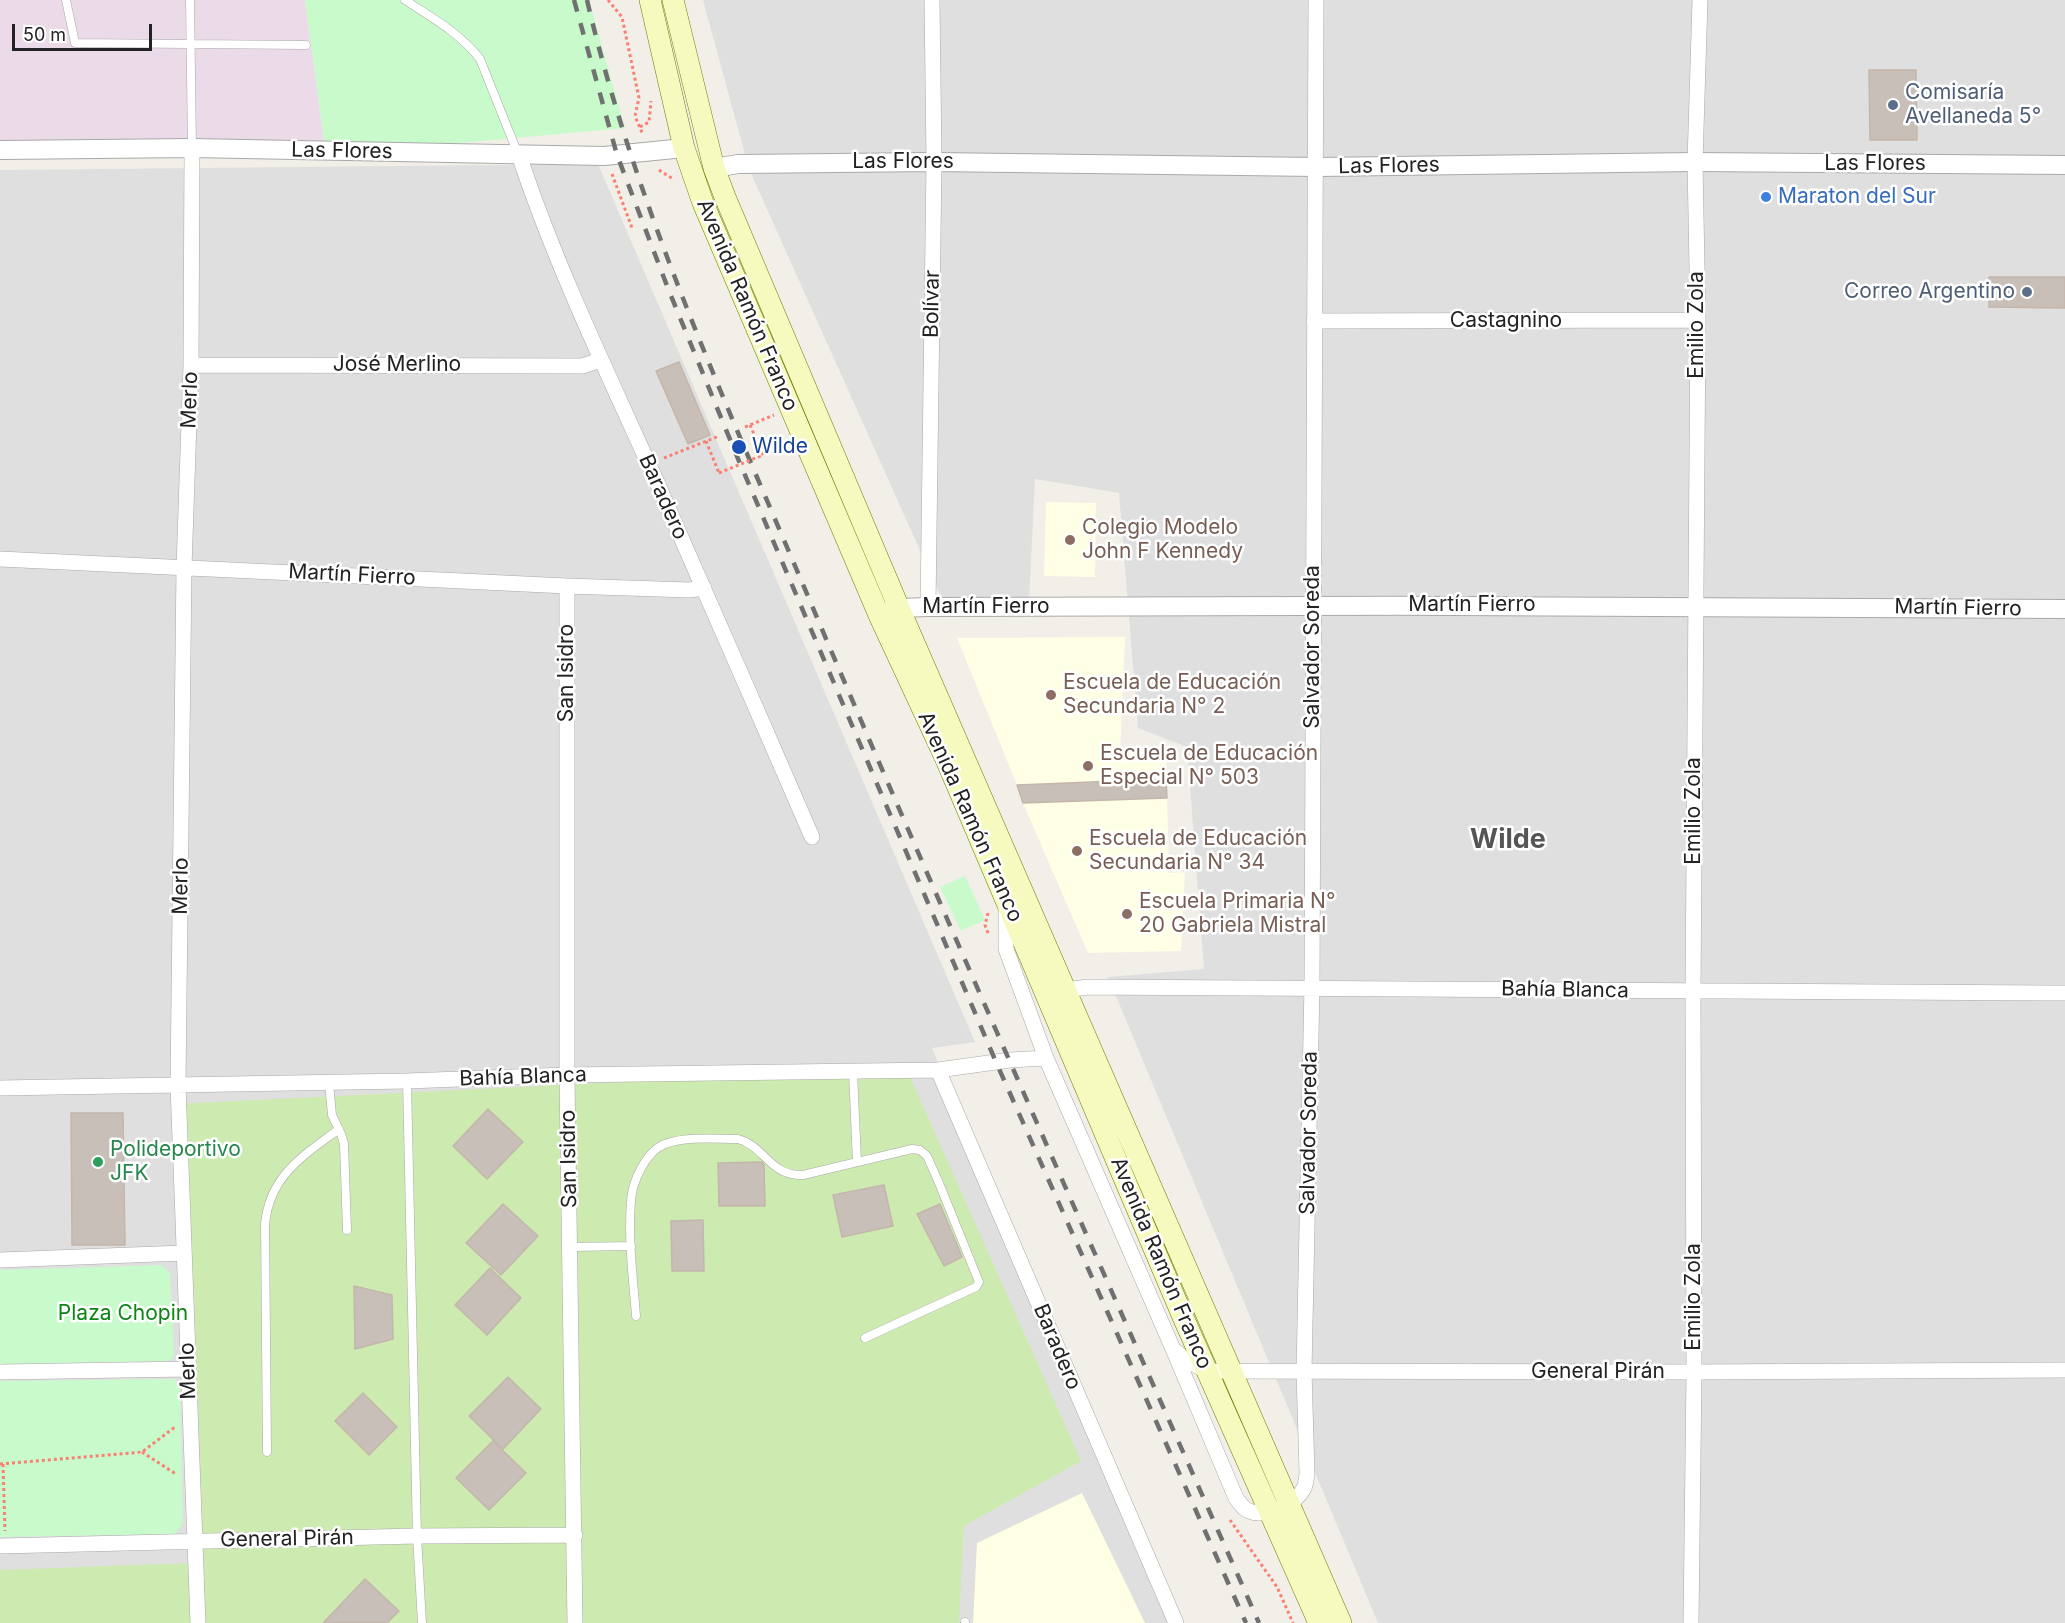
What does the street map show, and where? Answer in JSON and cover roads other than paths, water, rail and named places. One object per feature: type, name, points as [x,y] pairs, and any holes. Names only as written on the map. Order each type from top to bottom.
[{"type":"main road","name":"Avenida Ramón Franco","points":[[650,0],[684,148],[703,203],[879,615],[945,757],[998,904],[1319,1623]]},
{"type":"main road","name":"Avenida Ramón Franco","points":[[673,0],[714,168],[725,197],[900,608],[1341,1623]]},
{"type":"street","name":"Bolívar","points":[[928,607],[934,162],[932,0]]},
{"type":"street","name":"Salvador Soreda","points":[[1289,1504],[1305,1487],[1306,1474],[1304,1371],[1312,986],[1316,0]]},
{"type":"street","name":"Emilio Zola","points":[[1691,1623],[1698,320],[1695,162],[1700,0]]},
{"type":"street","name":"Las Flores","points":[[0,150],[192,148],[604,156],[684,148]]},
{"type":"street","name":"Merlo","points":[[192,148],[191,365],[184,567],[178,1085],[198,1623]]},
{"type":"street","name":"Baradero","points":[[519,155],[532,193],[602,360],[812,837]]},
{"type":"street","name":"Las Flores","points":[[714,168],[738,164],[934,162],[1317,167],[1695,162],[2065,165]]},
{"type":"street","name":"Castagnino","points":[[1314,321],[1698,320]]},
{"type":"street","name":"José Merlino","points":[[191,365],[582,366],[602,360]]},
{"type":"street","name":"Martín Fierro","points":[[0,559],[567,586],[689,590],[704,588]]},
{"type":"street","name":"San Isidro","points":[[567,586],[567,1075],[575,1623]]},
{"type":"street","name":"Martín Fierro","points":[[879,615],[900,608],[928,607],[1313,605],[2065,609]]},
{"type":"street","points":[[998,904],[1006,949],[1046,1058],[1236,1498],[1242,1507],[1258,1513],[1289,1504]]},
{"type":"street","name":"Bahía Blanca","points":[[1066,990],[1088,987],[1312,986],[1693,992],[2065,993]]},
{"type":"street","name":"Bahía Blanca","points":[[0,1088],[329,1083],[567,1075],[938,1070],[1010,1060],[1046,1058]]},
{"type":"street","name":"Baradero","points":[[938,1070],[1176,1623]]},
{"type":"street","points":[[0,1260],[184,1253]]},
{"type":"street","points":[[1173,1349],[1186,1360],[1208,1371]]},
{"type":"street","points":[[0,1372],[188,1369]]},
{"type":"street","name":"General Pirán","points":[[1208,1371],[2065,1370]]},
{"type":"street","name":"General Pirán","points":[[3,1546],[417,1536],[574,1535]]},
{"type":"lane","points":[[66,0],[75,43],[306,45]]},
{"type":"lane","points":[[190,0],[192,148]]},
{"type":"lane","points":[[405,0],[452,31],[470,46],[480,59],[519,155]]},
{"type":"lane","points":[[853,1072],[857,1162]]},
{"type":"lane","points":[[407,1081],[417,1536],[422,1623]]},
{"type":"lane","points":[[329,1083],[332,1115],[344,1144],[347,1230]]},
{"type":"lane","points":[[267,1452],[265,1235],[267,1209],[278,1184],[292,1165],[339,1129]]},
{"type":"lane","points":[[636,1316],[631,1246],[631,1200],[645,1163],[651,1154],[662,1145],[680,1140],[738,1139],[746,1141],[771,1164],[791,1175],[803,1175],[912,1149],[920,1150],[927,1156],[979,1282],[976,1287],[865,1338]]},
{"type":"lane","points":[[571,1247],[631,1246]]},
{"type":"railway","points":[[574,0],[617,155],[669,291],[736,454],[996,1062],[1246,1623]]},
{"type":"railway","points":[[587,0],[632,159],[689,314],[926,872],[1259,1623]]},
{"type":"place","name":"Comisaría Avellaneda 5°","points":[[1893,105]]},
{"type":"place","name":"Maraton del Sur","points":[[1766,197]]},
{"type":"place","name":"Correo Argentino","points":[[2027,292]]},
{"type":"place","name":"Wilde","points":[[739,447]]},
{"type":"place","name":"Colegio Modelo John F Kennedy","points":[[1070,540]]},
{"type":"place","name":"Escuela de Educación Secundaria N° 2","points":[[1051,695]]},
{"type":"place","name":"Escuela de Educación Especial N° 503","points":[[1088,766]]},
{"type":"place","name":"Escuela de Educación Secundaria N° 34","points":[[1077,851]]},
{"type":"place","name":"Escuela Primaria N° 20 Gabriela Mistral","points":[[1127,914]]},
{"type":"place","name":"Polideportivo JFK","points":[[98,1162]]},
{"type":"district","name":"Wilde","points":[[1508,840]]},
{"type":"park label","name":"Plaza Chopin","points":[[123,1314]]}]
